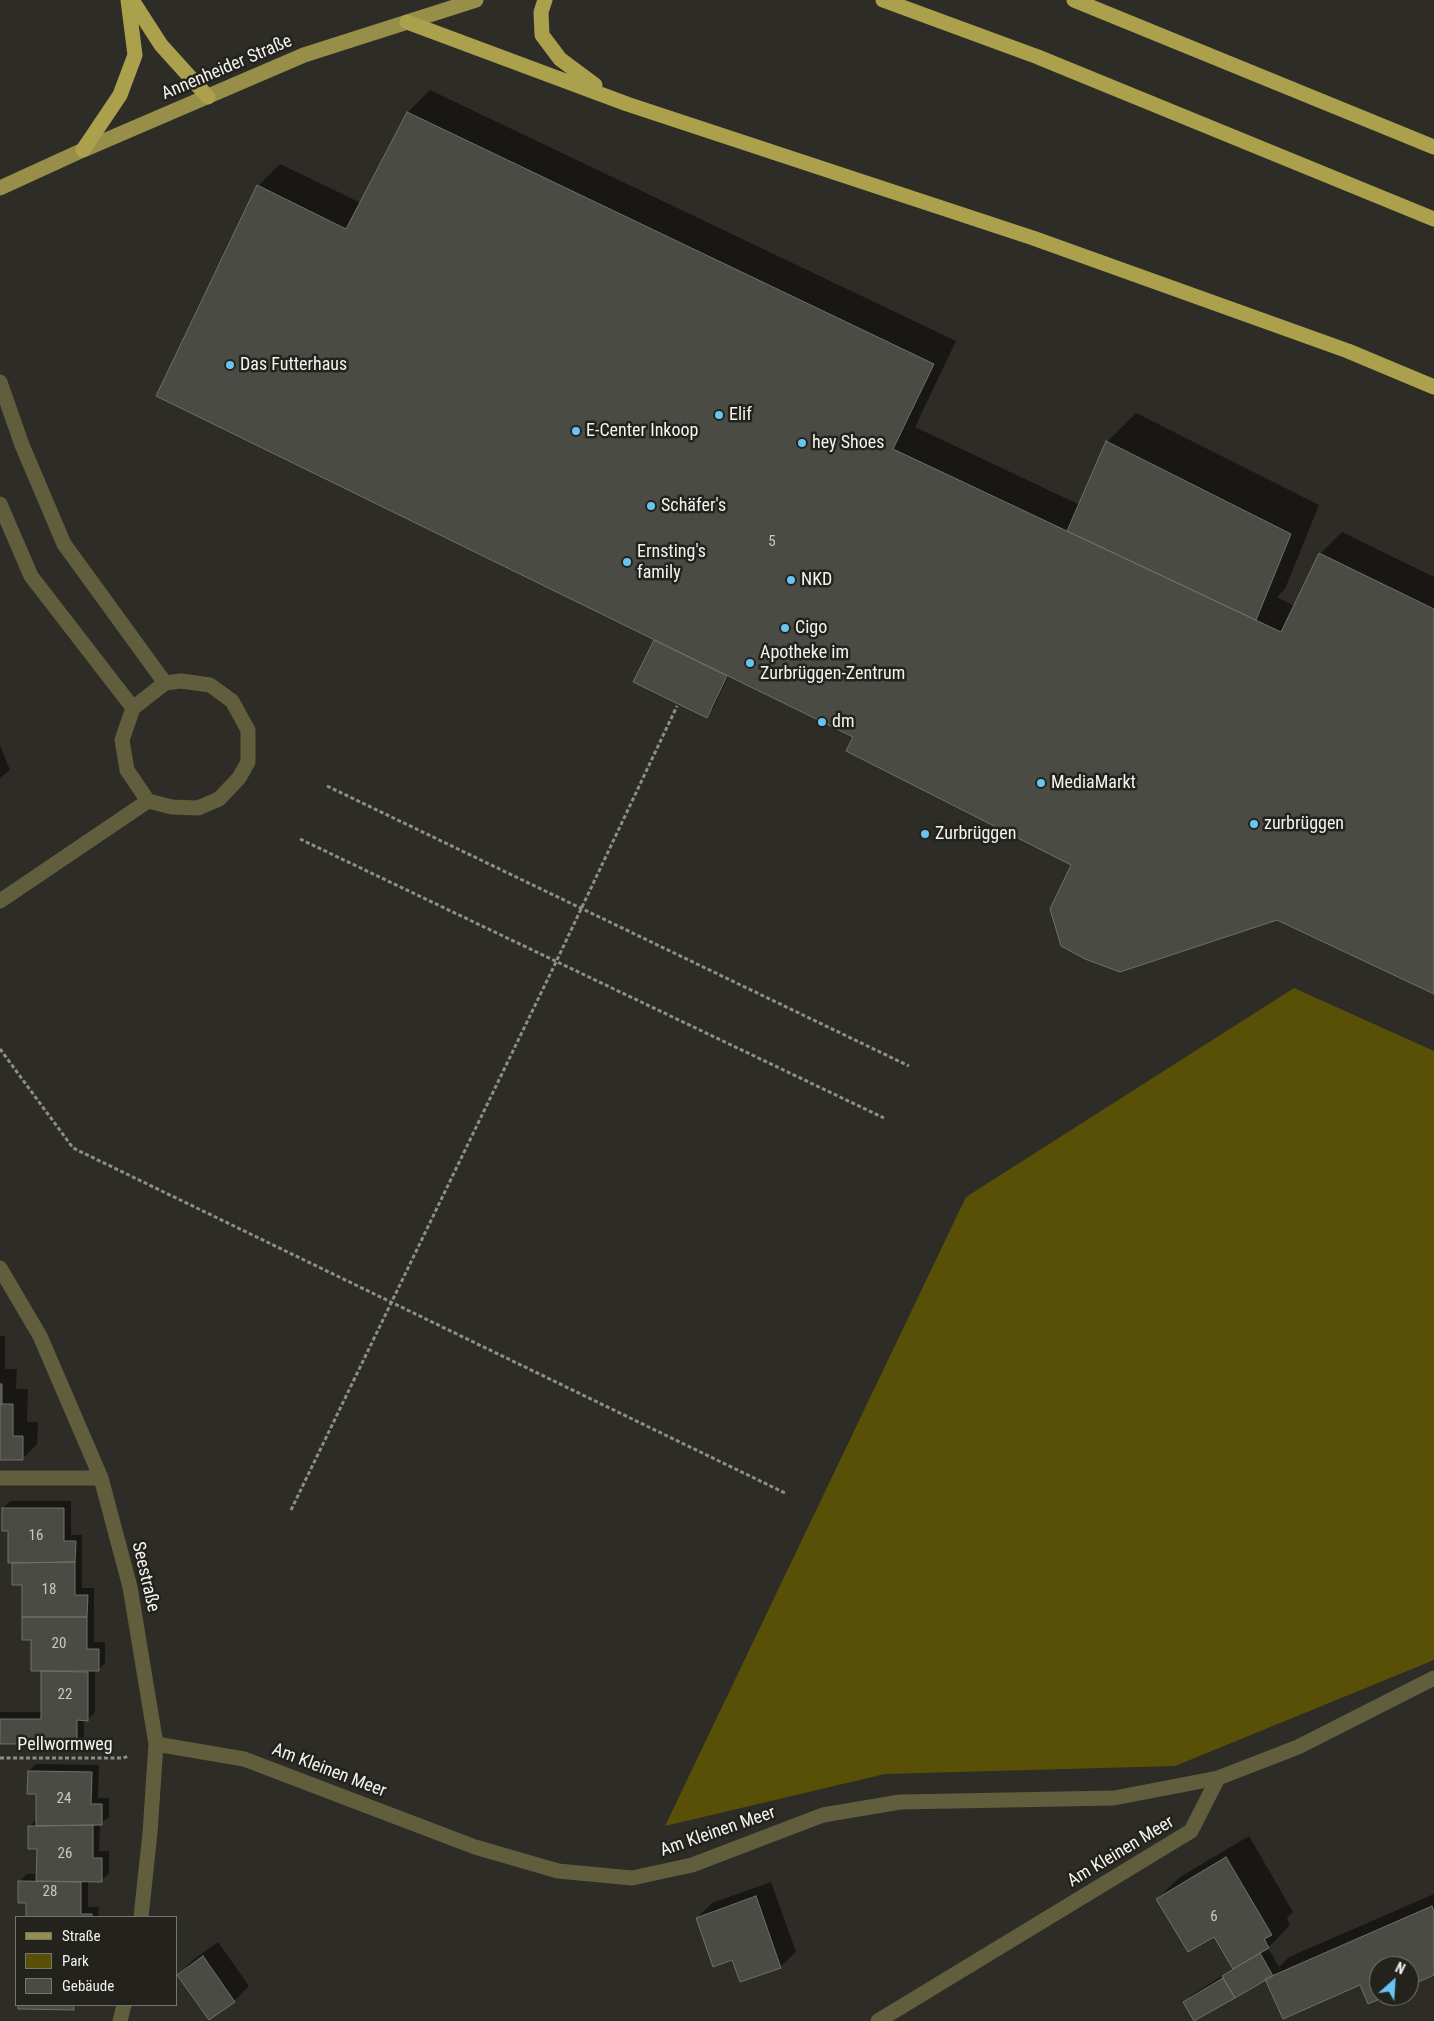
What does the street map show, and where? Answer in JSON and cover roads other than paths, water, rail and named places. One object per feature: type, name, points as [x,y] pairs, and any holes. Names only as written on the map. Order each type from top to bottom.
[{"type":"highway","points":[[130,0],[161,45],[208,97]]},
{"type":"highway","points":[[83,150],[120,96],[135,55],[130,0]]},
{"type":"highway","points":[[545,0],[541,12],[542,35],[560,59],[584,78],[627,104]]},
{"type":"highway","points":[[883,0],[1038,57],[1434,219]]},
{"type":"highway","points":[[1074,0],[1434,147]]},
{"type":"highway","points":[[407,22],[627,104],[1033,238],[1348,351],[1434,387]]},
{"type":"main road","name":"Annenheider Straße","points":[[0,188],[83,150],[304,55],[476,0]]},
{"type":"street","points":[[0,382],[22,445],[64,544],[165,683]]},
{"type":"street","points":[[0,504],[31,576],[132,708]]},
{"type":"street","points":[[181,681],[210,686],[232,701],[248,730],[248,762],[239,778],[219,799],[198,808],[172,807],[148,801],[127,770],[122,740],[132,708],[165,683],[181,681]]},
{"type":"street","points":[[0,901],[148,801]]},
{"type":"street","name":"Seestraße","points":[[0,1268],[40,1336],[101,1478],[130,1587],[156,1744],[150,1834],[141,1916]]},
{"type":"street","points":[[0,1478],[101,1478]]},
{"type":"street","name":"Am Kleinen Meer","points":[[156,1744],[244,1759],[475,1847],[558,1871],[632,1878],[692,1865],[823,1815],[900,1802],[1114,1798],[1218,1778],[1298,1747],[1434,1678]]},
{"type":"street","name":"Am Kleinen Meer","points":[[878,2021],[1191,1831],[1218,1778]]},
{"type":"street","points":[[120,2021],[124,2006]]},
{"type":"place","name":"Das Futterhaus","points":[[230,365]]},
{"type":"place","name":"Elif","points":[[719,415]]},
{"type":"place","name":"E-Center Inkoop","points":[[576,431]]},
{"type":"place","name":"hey Shoes","points":[[802,443]]},
{"type":"place","name":"Schäfer's","points":[[651,506]]},
{"type":"place","name":"Ernsting's family","points":[[627,562]]},
{"type":"place","name":"NKD","points":[[791,580]]},
{"type":"place","name":"Cigo","points":[[785,628]]},
{"type":"place","name":"Apotheke im Zurbrüggen-Zentrum","points":[[750,663]]},
{"type":"place","name":"dm","points":[[822,722]]},
{"type":"place","name":"MediaMarkt","points":[[1041,783]]},
{"type":"place","name":"zurbrüggen","points":[[1254,824]]},
{"type":"place","name":"Zurbrüggen","points":[[925,834]]}]
